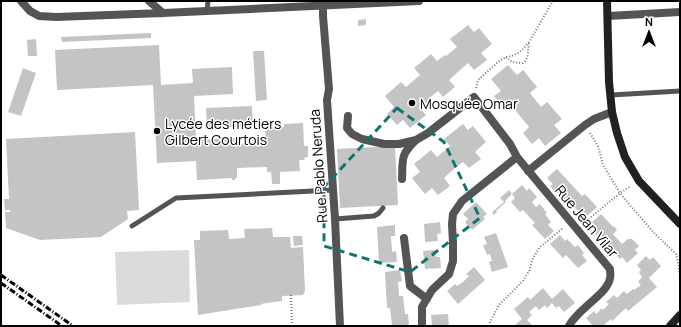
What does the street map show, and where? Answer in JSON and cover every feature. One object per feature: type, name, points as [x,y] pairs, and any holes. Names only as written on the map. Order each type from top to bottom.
[{"type":"street","points":[[22,1],[30,11],[39,16],[56,17],[207,11],[281,4],[323,5],[420,1]]},
{"type":"street","points":[[149,1],[163,13]]},
{"type":"street","points":[[607,1],[610,95],[617,133],[625,157],[639,181],[680,224]]},
{"type":"street","name":"Rue Pablo Neruda","points":[[323,5],[329,89],[327,100],[340,326]]},
{"type":"street","points":[[608,16],[680,12]]},
{"type":"street","points":[[402,179],[402,164],[404,155],[409,147],[416,140],[428,133],[474,97]]},
{"type":"street","name":"Rue Jean Vilar","points":[[474,97],[510,144],[517,157],[528,171],[610,269],[610,279],[606,288],[572,319],[569,326]]},
{"type":"street","points":[[528,171],[585,125],[594,119],[612,112]]},
{"type":"street","points":[[348,116],[347,128],[352,134],[362,139],[384,144],[399,144],[416,140]]},
{"type":"street","points":[[422,326],[422,307],[432,290],[449,274],[453,261],[453,214],[462,201],[517,157]]},
{"type":"street","points":[[404,238],[410,286],[427,299]]},
{"type":"street","points":[[670,326],[680,315]]},
{"type":"lane","points":[[207,11],[208,1]]},
{"type":"lane","points":[[610,95],[680,92]]},
{"type":"lane","points":[[132,226],[176,198],[333,190]]},
{"type":"lane","points":[[335,219],[374,216],[383,208]]},
{"type":"path","points":[[474,97],[478,80],[498,62],[506,57],[518,53],[523,49],[529,42],[553,1]]},
{"type":"path","points":[[506,57],[512,62],[525,62],[529,42]]},
{"type":"path","points":[[585,125],[598,146],[603,165],[620,193],[654,234],[676,254],[680,279]]},
{"type":"path","points":[[577,230],[620,193],[639,181]]},
{"type":"path","points":[[490,326],[490,322],[498,306],[523,280],[529,271],[533,258],[540,247],[571,222]]},
{"type":"path","points":[[291,295],[292,326]]},
{"type":"highlighted area","points":[[397,108],[444,142],[480,218],[410,272],[324,246],[324,187]]},
{"type":"shaded area","points":[[189,250],[190,302],[117,305],[115,252]]},
{"type":"building","points":[[366,19],[366,25],[358,26],[358,20]]},
{"type":"building","points":[[468,25],[474,32],[479,28],[492,44],[481,53],[487,60],[474,70],[468,63],[449,80],[455,87],[443,97],[438,91],[427,100],[428,101],[420,108],[426,115],[410,128],[403,120],[397,125],[387,114],[394,107],[385,96],[401,82],[406,87],[420,75],[414,68],[431,54],[437,61],[457,47],[450,39]]},
{"type":"building","points":[[151,33],[151,38],[62,42],[61,37]]},
{"type":"building","points":[[36,39],[37,56],[28,56],[27,40]]},
{"type":"building","points":[[159,45],[161,85],[193,83],[192,69],[232,67],[233,94],[194,96],[196,140],[235,138],[236,144],[266,143],[265,127],[284,127],[284,124],[303,123],[304,146],[308,146],[308,157],[304,158],[305,160],[299,160],[300,171],[280,172],[280,184],[272,184],[271,172],[267,172],[267,167],[237,168],[237,178],[235,178],[235,180],[232,180],[232,178],[197,180],[196,161],[157,163],[153,85],[57,90],[55,50]]},
{"type":"building","points":[[253,51],[264,51],[267,100],[256,101]]},
{"type":"building","points":[[508,65],[517,75],[523,70],[537,87],[530,93],[541,107],[547,102],[562,119],[554,125],[561,133],[545,146],[539,138],[532,144],[523,133],[529,127],[510,104],[504,108],[494,96],[501,91],[491,79]]},
{"type":"building","points":[[23,68],[36,73],[21,116],[8,112]]},
{"type":"building","points":[[252,106],[253,126],[207,128],[206,108]]},
{"type":"building","points":[[463,124],[468,130],[473,126],[486,142],[475,152],[481,159],[469,168],[463,162],[455,168],[444,178],[450,186],[438,195],[432,188],[425,194],[412,178],[420,172],[414,164],[431,150],[437,157],[450,146],[444,139]]},
{"type":"building","points":[[135,132],[139,210],[127,211],[128,219],[101,237],[40,240],[6,228],[5,212],[10,212],[10,210],[5,210],[4,199],[9,199],[6,139]]},
{"type":"building","points":[[395,146],[398,205],[340,208],[337,149]]},
{"type":"building","points":[[557,169],[582,196],[585,194],[597,207],[587,216],[581,210],[579,212],[572,205],[570,207],[562,199],[565,197],[560,191],[557,194],[550,186],[553,184],[547,178]]},
{"type":"building","points":[[522,185],[527,191],[529,188],[537,197],[532,202],[536,207],[540,204],[547,213],[545,214],[551,222],[548,225],[554,231],[545,239],[532,225],[535,223],[523,210],[520,212],[511,202],[515,198],[512,194]]},
{"type":"building","points":[[509,190],[512,194],[494,215],[492,212],[504,202],[500,198]]},
{"type":"building","points":[[476,202],[487,214],[483,217],[485,219],[472,230],[465,222],[468,219],[463,214]]},
{"type":"building","points":[[601,214],[617,230],[613,234],[622,244],[628,239],[632,239],[639,246],[635,250],[638,253],[627,263],[622,257],[620,259],[613,252],[609,255],[602,247],[605,245],[593,231],[596,228],[591,223]]},
{"type":"building","points":[[440,222],[441,233],[437,234],[438,241],[425,242],[424,224]]},
{"type":"building","points":[[395,225],[395,236],[391,236],[392,252],[396,251],[397,262],[379,263],[377,227]]},
{"type":"building","points":[[272,228],[273,237],[290,237],[291,248],[303,247],[305,291],[303,295],[282,296],[282,301],[198,315],[194,240],[200,240],[200,231],[228,230],[229,239],[245,238],[244,229]]},
{"type":"building","points":[[496,233],[508,267],[492,272],[489,262],[492,261],[490,254],[487,255],[483,245],[487,244],[484,237]]},
{"type":"building","points":[[560,235],[565,241],[567,239],[575,247],[578,245],[584,253],[582,255],[587,261],[578,268],[566,255],[563,258],[550,244]]},
{"type":"building","points":[[293,236],[302,236],[303,245],[294,246]]},
{"type":"building","points":[[435,250],[436,257],[440,257],[441,268],[425,269],[423,251]]},
{"type":"building","points":[[646,256],[650,260],[653,257],[661,266],[649,278],[657,287],[628,311],[626,308],[612,321],[611,319],[603,326],[593,326],[586,318],[594,311],[596,314],[602,308],[603,310],[609,304],[606,302],[614,295],[617,298],[624,291],[627,294],[641,285],[638,282],[642,277],[639,272],[641,270],[637,265]]},
{"type":"building","points":[[474,267],[485,280],[458,304],[447,291],[455,284],[457,286],[463,282],[469,276],[466,274]]},
{"type":"building","points":[[400,270],[402,281],[398,282],[399,296],[403,296],[405,314],[408,314],[409,325],[392,326],[390,308],[387,308],[385,272]]},
{"type":"building","points":[[543,288],[552,299],[563,289],[575,303],[564,312],[559,306],[556,308],[552,303],[547,308],[545,305],[539,310],[536,306],[529,312],[532,315],[527,320],[532,325],[531,326],[514,326],[522,319],[514,309],[528,297],[530,300]]},
{"type":"building","points":[[448,314],[449,326],[432,326],[431,315]]},
{"type":"railway","points":[[1,275],[73,326]]},
{"type":"railway","points":[[1,283],[62,326]]},
{"type":"place","name":"Mosquée Omar","points":[[412,103]]},
{"type":"place","name":"Lycée des métiers Gilbert Courtois","points":[[157,131]]}]
